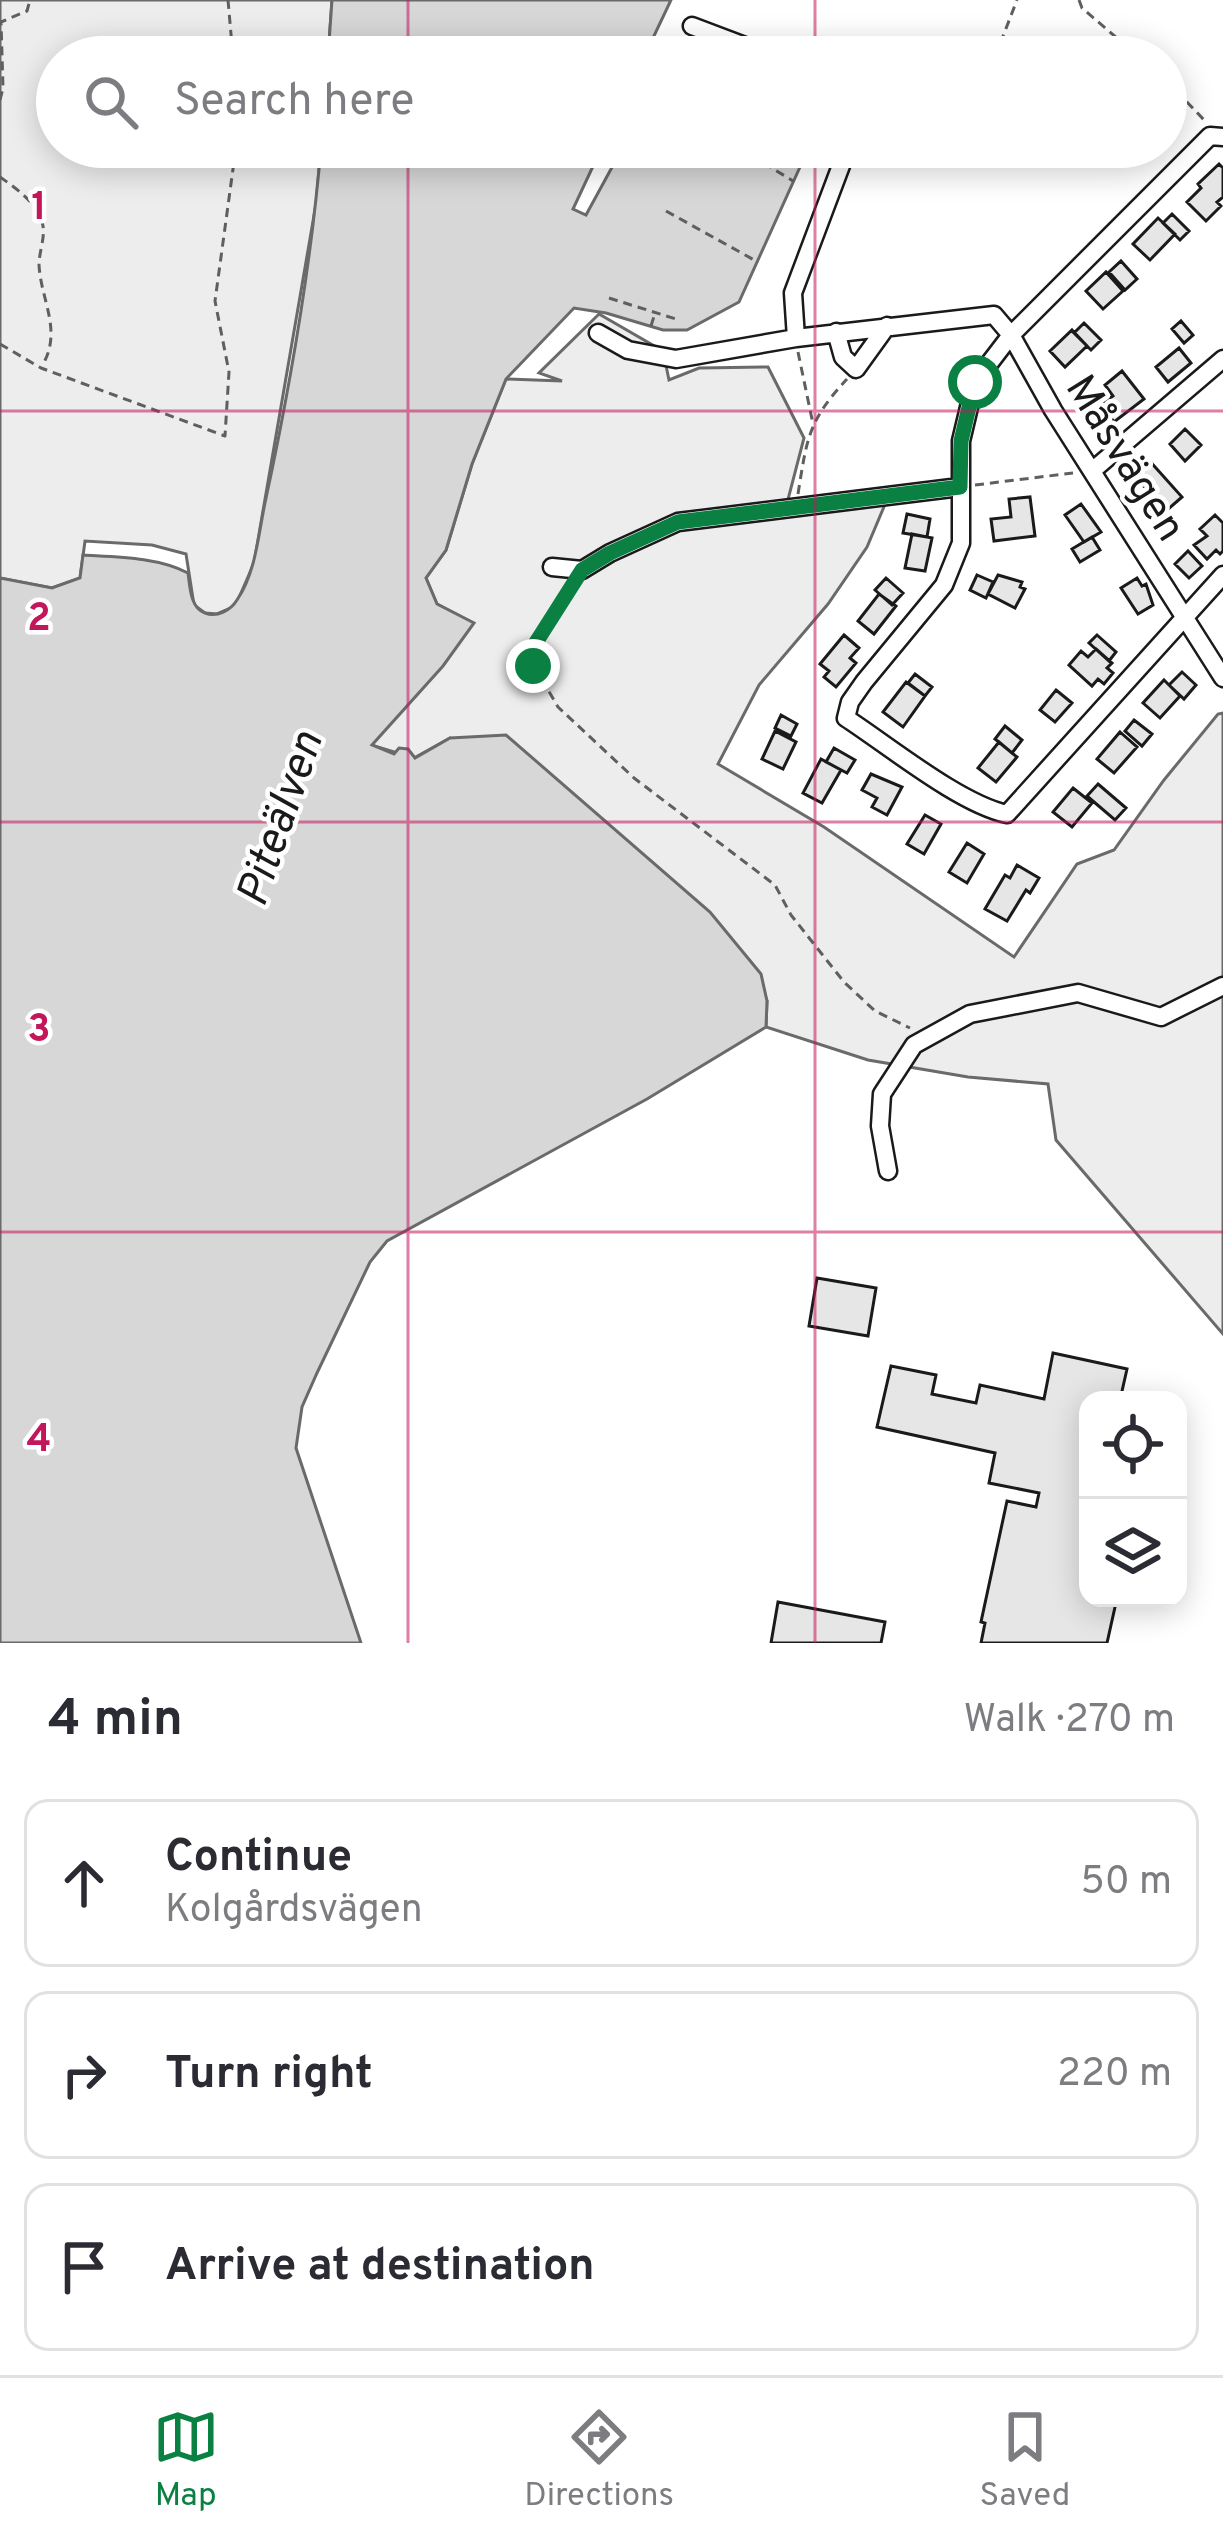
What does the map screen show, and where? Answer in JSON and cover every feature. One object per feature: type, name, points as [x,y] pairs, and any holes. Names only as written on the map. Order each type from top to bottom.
[{"type":"street","points":[[692,26],[718,36]]},
{"type":"street","points":[[1187,159],[1210,136],[1221,136]]},
{"type":"street","points":[[796,338],[793,293],[840,168]]},
{"type":"street","points":[[1178,168],[1011,335],[975,382],[961,441],[961,543],[944,585],[864,682],[850,701],[846,718],[991,811],[1007,814],[1223,575]]},
{"type":"street","points":[[598,333],[628,350],[676,359],[836,332],[994,316],[1011,335]]},
{"type":"street","points":[[836,332],[843,357],[856,369],[887,326]]},
{"type":"street","name":"Måsvägen","points":[[1011,335],[1223,678]]},
{"type":"street","points":[[1092,471],[1223,359]]},
{"type":"street","points":[[552,567],[582,570],[678,522],[960,487]]},
{"type":"street","points":[[888,1171],[880,1126],[882,1094],[914,1045],[970,1013],[1078,993],[1161,1018],[1223,986]]},
{"type":"path","points":[[0,100],[1,22],[27,10],[30,0]]},
{"type":"path","points":[[228,0],[231,36]]},
{"type":"path","points":[[1002,36],[1017,0]]},
{"type":"path","points":[[1079,0],[1115,36]]},
{"type":"path","points":[[1187,101],[1221,136]]},
{"type":"path","points":[[0,344],[41,368],[225,436],[229,372],[215,301],[233,168]]},
{"type":"path","points":[[772,168],[793,181]]},
{"type":"path","points":[[0,177],[30,201],[43,226],[39,267],[52,314],[51,351],[41,368]]},
{"type":"path","points":[[666,211],[756,261]]},
{"type":"path","points":[[609,298],[679,320]]},
{"type":"path","points":[[651,326],[656,313]]},
{"type":"path","points":[[796,338],[813,426]]},
{"type":"path","points":[[796,507],[806,443],[820,409],[856,369]]},
{"type":"path","points":[[960,487],[1092,471]]},
{"type":"path","points":[[582,570],[535,644],[533,666],[557,707],[634,778],[775,885],[820,955],[875,1011],[928,1037]]},
{"type":"shaded area","points":[[0,0],[332,0],[329,36],[36,36],[36,168],[319,168],[254,563],[238,600],[217,614],[205,613],[194,605],[186,554],[152,545],[85,541],[80,578],[52,588],[0,578]]},
{"type":"shaded area","points":[[599,314],[663,351],[669,380],[699,368],[768,367],[804,438],[785,511],[886,502],[867,547],[828,604],[759,685],[718,764],[824,827],[1014,957],[1077,864],[1114,850],[1164,780],[1223,713],[1223,1334],[1056,1140],[1048,1084],[968,1077],[868,1060],[766,1027],[767,1001],[450,738],[414,758],[371,745],[473,623],[437,604],[426,578],[446,550],[472,464],[506,379],[562,381],[539,373]]},
{"type":"water","points":[[332,0],[671,0],[654,36],[329,36]]},
{"type":"water","name":"Piteälven","points":[[319,168],[592,168],[573,209],[586,215],[612,168],[800,168],[739,302],[687,330],[663,330],[574,308],[506,379],[472,464],[446,550],[426,578],[437,604],[474,623],[443,666],[372,745],[394,754],[399,748],[408,749],[415,758],[450,738],[506,735],[710,912],[761,974],[766,1027],[647,1099],[387,1241],[370,1262],[302,1407],[296,1448],[361,1643],[0,1643],[0,578],[52,588],[80,578],[83,555],[137,559],[188,573],[194,602],[205,613],[219,614],[234,604],[252,566],[283,415]]},
{"type":"building","points":[[1219,164],[1223,197],[1217,202],[1221,206],[1206,221],[1187,202]]},
{"type":"building","points":[[1172,214],[1189,231],[1180,240],[1163,223]]},
{"type":"building","points":[[1158,218],[1175,234],[1150,260],[1133,244]]},
{"type":"building","points":[[1121,261],[1137,279],[1125,290],[1109,272]]},
{"type":"building","points":[[1106,272],[1123,291],[1103,309],[1086,291]]},
{"type":"building","points":[[1181,321],[1193,335],[1184,343],[1172,329]]},
{"type":"building","points":[[1084,323],[1101,340],[1091,350],[1074,333]]},
{"type":"building","points":[[1072,330],[1087,346],[1065,367],[1050,351]]},
{"type":"building","points":[[1179,348],[1191,363],[1168,382],[1156,367]]},
{"type":"building","points":[[1122,371],[1144,399],[1114,422],[1101,405],[1113,396],[1105,385]]},
{"type":"building","points":[[1185,429],[1201,445],[1185,461],[1170,444]]},
{"type":"building","points":[[1147,458],[1182,497],[1158,518],[1141,498],[1148,491],[1131,472]]},
{"type":"building","points":[[1030,497],[1035,536],[994,541],[991,519],[1011,517],[1009,499]]},
{"type":"building","points":[[1081,504],[1101,532],[1084,542],[1065,515]]},
{"type":"building","points":[[907,514],[930,519],[927,537],[903,533]]},
{"type":"building","points":[[1215,515],[1223,523],[1223,551],[1216,550],[1207,559],[1194,545],[1207,536],[1200,529]]},
{"type":"building","points":[[912,534],[932,538],[925,571],[905,568]]},
{"type":"building","points":[[1092,537],[1100,550],[1080,562],[1072,549]]},
{"type":"building","points":[[1188,551],[1202,566],[1189,578],[1175,564]]},
{"type":"building","points":[[977,575],[993,582],[986,598],[970,590]]},
{"type":"building","points":[[998,575],[1022,582],[1020,587],[1025,589],[1015,608],[988,594]]},
{"type":"building","points":[[886,578],[903,593],[892,605],[875,590]]},
{"type":"building","points":[[1137,578],[1142,586],[1146,584],[1153,605],[1138,614],[1121,588]]},
{"type":"building","points":[[879,594],[896,606],[874,634],[858,621]]},
{"type":"building","points":[[844,635],[859,648],[850,658],[856,663],[836,687],[824,677],[829,671],[820,664]]},
{"type":"building","points":[[1097,635],[1116,652],[1109,661],[1089,643]]},
{"type":"building","points":[[1096,649],[1112,663],[1107,668],[1113,673],[1104,684],[1098,679],[1092,686],[1069,665],[1081,651],[1088,657]]},
{"type":"building","points":[[1182,672],[1196,685],[1184,699],[1169,685]]},
{"type":"building","points":[[915,674],[932,687],[925,696],[908,683]]},
{"type":"building","points":[[1164,680],[1180,696],[1160,718],[1143,703]]},
{"type":"building","points":[[906,682],[925,696],[903,727],[883,712]]},
{"type":"building","points":[[1056,690],[1072,703],[1055,722],[1040,710]]},
{"type":"building","points":[[781,715],[797,724],[791,736],[775,728]]},
{"type":"building","points":[[1134,720],[1152,734],[1142,746],[1125,731]]},
{"type":"building","points":[[1005,726],[1022,740],[1012,753],[995,739]]},
{"type":"building","points":[[775,731],[796,742],[783,769],[762,759]]},
{"type":"building","points":[[1120,732],[1137,747],[1114,773],[1097,759]]},
{"type":"building","points":[[999,742],[1017,757],[996,782],[978,768]]},
{"type":"building","points":[[834,748],[855,760],[847,773],[826,762]]},
{"type":"building","points":[[821,759],[841,770],[822,803],[803,793]]},
{"type":"building","points":[[871,774],[902,787],[887,815],[872,807],[877,798],[862,790]]},
{"type":"building","points":[[1098,784],[1126,808],[1115,820],[1087,796]]},
{"type":"building","points":[[1073,788],[1092,803],[1072,827],[1053,812]]},
{"type":"building","points":[[925,815],[941,824],[924,854],[907,844]]},
{"type":"building","points":[[967,843],[984,854],[967,883],[949,872]]},
{"type":"building","points":[[1017,865],[1039,878],[1007,921],[985,909],[1005,875],[1010,878]]},
{"type":"building","points":[[817,1278],[876,1288],[868,1336],[809,1326]]},
{"type":"building","points":[[1053,1353],[1127,1369],[1122,1391],[1079,1391],[1079,1607],[1115,1607],[1107,1643],[981,1643],[985,1623],[981,1622],[1007,1501],[1036,1507],[1039,1493],[989,1483],[995,1453],[877,1427],[891,1366],[936,1375],[932,1394],[976,1403],[980,1385],[1044,1399]]},
{"type":"building","points":[[778,1602],[885,1622],[881,1643],[771,1643]]},
{"type":"route","points":[[533,666],[535,644],[582,570],[678,522],[960,487],[961,441],[975,382]]}]
